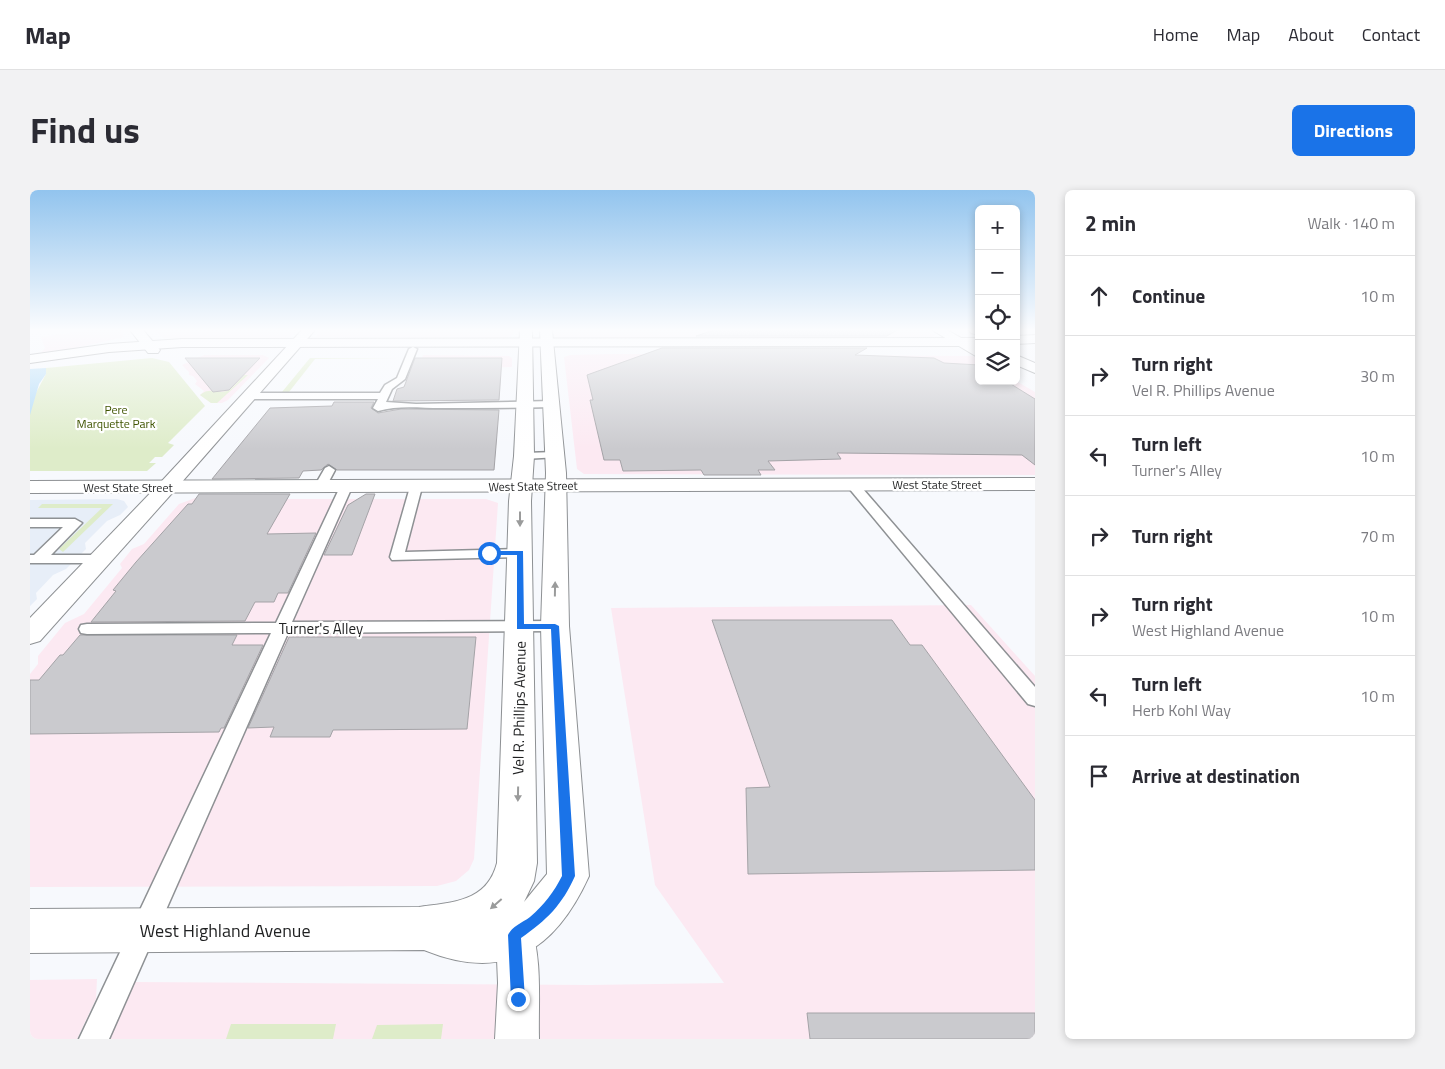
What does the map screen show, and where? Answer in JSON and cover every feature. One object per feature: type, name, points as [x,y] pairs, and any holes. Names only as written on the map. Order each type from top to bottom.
[{"type":"main road","points":[[30,635],[272,370]]},
{"type":"main road","name":"Vel R. Phillips Avenue","points":[[517,863],[521,486],[524,456],[526,370]]},
{"type":"main road","points":[[549,370],[555,455],[555,626]]},
{"type":"main road","points":[[1023,370],[1035,374]]},
{"type":"main road","points":[[1020,376],[1035,384]]},
{"type":"main road","name":"West State Street","points":[[30,487],[167,487],[324,479],[346,487],[1035,484]]},
{"type":"main road","name":"West Highland Avenue","points":[[30,931],[419,929],[483,940],[504,939],[515,935],[535,921],[558,898],[568,876],[569,866],[555,626]]},
{"type":"main road","name":"West Highland Avenue","points":[[419,929],[482,915],[507,894],[513,884],[517,863]]},
{"type":"street","points":[[515,935],[518,983],[518,1039]]},
{"type":"lane","points":[[381,403],[388,387],[401,379],[405,370]]},
{"type":"lane","points":[[248,396],[416,405],[552,404]]},
{"type":"lane","points":[[524,456],[555,455]]},
{"type":"lane","points":[[852,484],[1035,699]]},
{"type":"lane","points":[[416,486],[397,557],[520,553]]},
{"type":"lane","points":[[94,1039],[346,487]]},
{"type":"lane","points":[[30,523],[75,523],[34,559]]},
{"type":"lane","points":[[34,559],[101,559]]},
{"type":"lane","name":"Turner's Alley","points":[[87,629],[555,626]]},
{"type":"shaded area","points":[[187,370],[258,370],[228,400],[222,403],[211,403],[200,395],[204,391],[195,384],[197,381],[193,376],[189,375]]},
{"type":"shaded area","points":[[565,370],[975,370],[975,385],[1020,385],[1020,383],[1035,392],[1035,475],[584,474],[577,469]]},
{"type":"shaded area","points":[[198,497],[231,499],[486,499],[498,503],[474,859],[469,870],[456,881],[437,886],[30,887],[30,674],[38,664],[38,656],[65,623],[84,614],[122,568],[120,564],[132,549],[144,544],[179,504]]},
{"type":"shaded area","points":[[117,499],[124,501],[128,507],[120,515],[107,521],[85,543],[86,549],[66,569],[53,575],[36,593],[37,599],[30,606],[30,500]]},
{"type":"shaded area","points":[[971,605],[1035,676],[1035,1039],[107,1039],[133,982],[590,985],[724,983],[655,885],[611,608]]},
{"type":"shaded area","points":[[97,979],[96,999],[77,1039],[30,1039],[30,980]]},
{"type":"green space","name":"Pere Marquette Park","points":[[46,370],[175,370],[205,406],[168,443],[174,445],[162,457],[155,457],[149,463],[156,463],[147,471],[30,471],[30,404],[46,374]]},
{"type":"green space","points":[[300,370],[307,370],[289,392],[282,392]]},
{"type":"green space","points":[[244,375],[248,375],[217,403],[211,403],[200,395],[207,391],[222,392],[229,390]]},
{"type":"green space","points":[[42,504],[113,504],[63,552],[59,549],[102,508],[38,508]]},
{"type":"green space","points":[[231,1024],[336,1024],[333,1039],[226,1039]]},
{"type":"green space","points":[[443,1024],[441,1039],[372,1039],[377,1025]]},
{"type":"water","points":[[30,370],[46,370],[46,374],[39,384],[30,415]]},
{"type":"building","points":[[195,370],[249,370],[229,390],[213,392]]},
{"type":"building","points":[[411,370],[501,370],[499,400],[393,401],[397,389],[404,387]]},
{"type":"building","points":[[602,370],[975,370],[975,385],[1012,385],[1035,399],[1035,465],[1022,455],[837,453],[841,459],[768,461],[775,470],[758,470],[761,475],[704,475],[701,470],[623,471],[620,460],[604,460],[590,400],[593,400],[587,375]]},
{"type":"building","points":[[334,402],[374,402],[371,408],[378,413],[401,409],[499,410],[494,470],[337,470],[328,464],[321,470],[303,471],[299,478],[212,479],[270,408],[332,406]]},
{"type":"building","points":[[199,494],[290,494],[267,534],[316,533],[288,593],[278,593],[274,602],[255,602],[245,621],[91,622],[116,591],[113,590],[136,562],[188,504],[192,504]]},
{"type":"building","points":[[366,494],[375,494],[352,555],[324,555],[348,505]]},
{"type":"building","points":[[712,620],[892,620],[910,645],[922,645],[1035,800],[1035,870],[748,874],[746,788],[770,787]]},
{"type":"building","points":[[80,635],[237,635],[232,645],[263,645],[224,728],[221,728],[219,732],[30,734],[30,680],[39,680]]},
{"type":"building","points":[[289,637],[476,637],[467,729],[333,730],[330,737],[270,737],[274,727],[248,728]]},
{"type":"building","points":[[807,1013],[1035,1013],[1035,1039],[810,1039]]},
{"type":"route","points":[[489,553],[520,553],[520,627],[555,626],[569,866],[568,876],[558,898],[535,921],[515,935],[518,999]]}]
